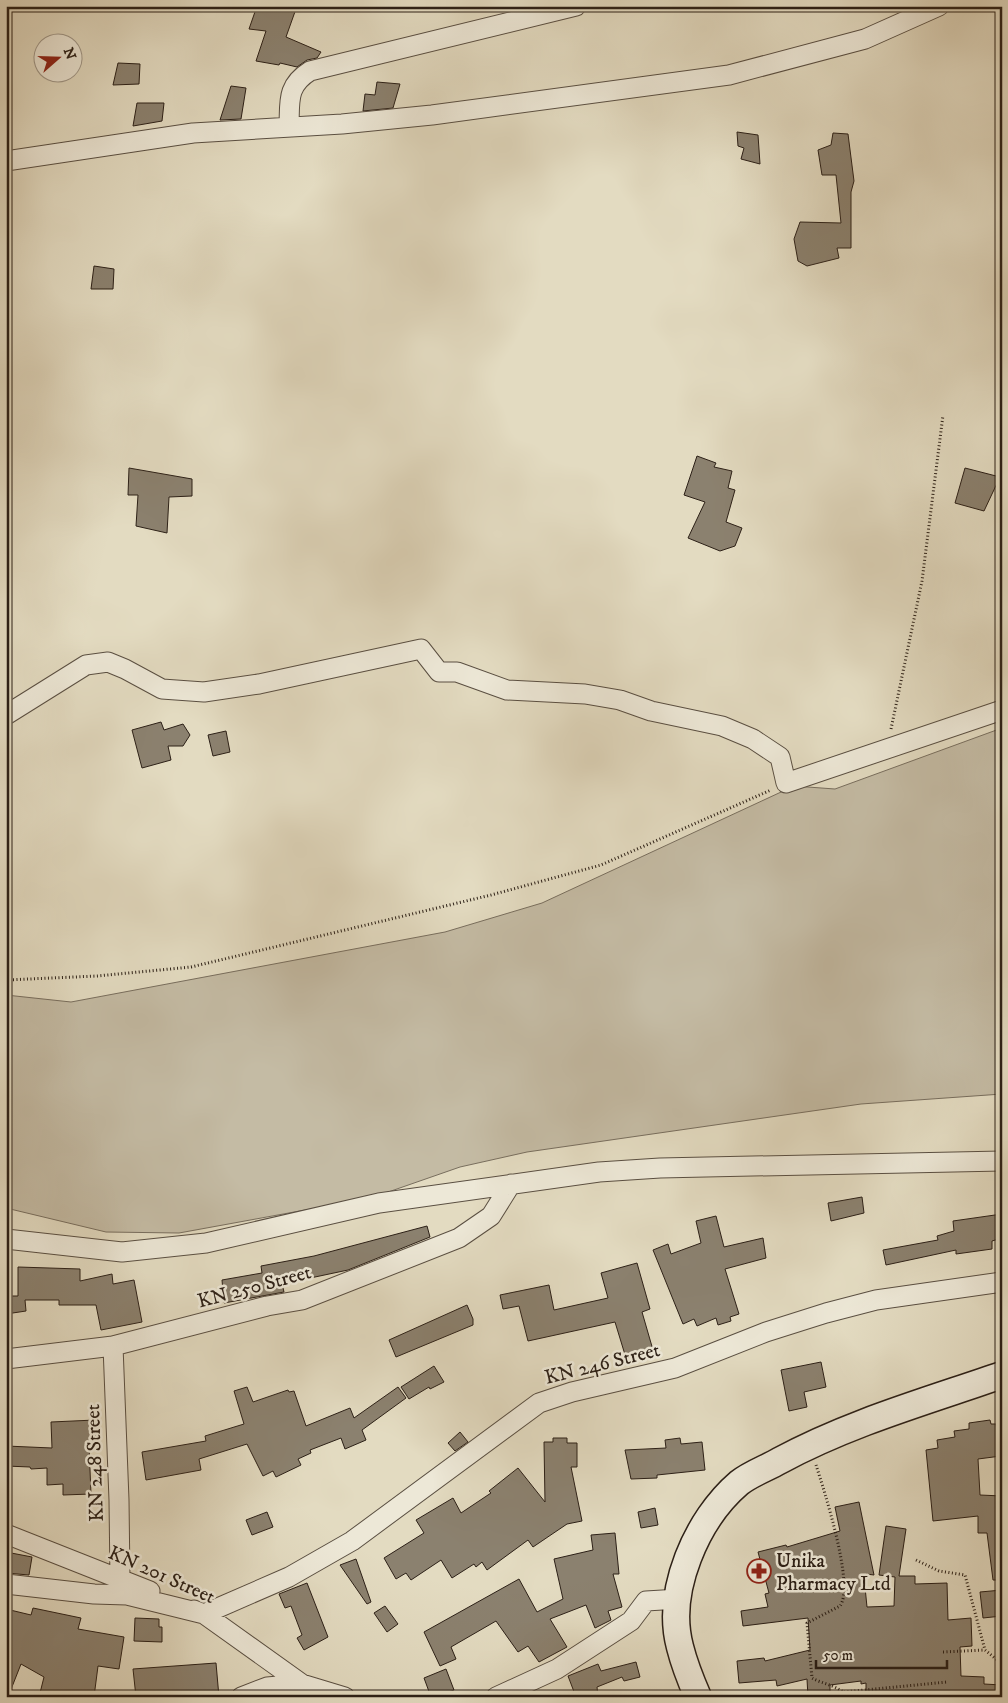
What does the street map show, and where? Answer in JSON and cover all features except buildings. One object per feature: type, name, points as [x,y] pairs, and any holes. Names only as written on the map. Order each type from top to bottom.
[{"type":"main road","points":[[698,1697],[679,1645],[677,1611],[683,1568],[701,1528],[740,1482],[846,1430],[1002,1375]]},
{"type":"street","points":[[289,127],[293,85],[299,78],[310,71],[576,6]]},
{"type":"street","points":[[6,161],[193,133],[342,124],[729,75],[866,39],[939,6]]},
{"type":"street","points":[[6,715],[86,665],[108,662],[124,668],[162,689],[204,692],[259,684],[421,650],[439,672],[457,672],[507,690],[586,694],[620,700],[651,711],[722,726],[753,739],[780,757],[786,784],[1002,710]]},
{"type":"street","points":[[6,1238],[122,1252],[197,1244],[379,1202],[599,1172],[660,1168],[1002,1161]]},
{"type":"street","name":"KN 250 Street","points":[[6,1359],[113,1346],[267,1306],[302,1300],[459,1238],[491,1216],[511,1184]]},
{"type":"street","name":"KN 246 Street","points":[[204,1614],[289,1576],[352,1541],[539,1403],[572,1392],[675,1368],[766,1332],[826,1312],[876,1300],[1002,1282]]},
{"type":"street","name":"KN 248 Street","points":[[113,1346],[123,1587]]},
{"type":"street","name":"KN 201 Street","points":[[6,1534],[123,1587],[204,1614],[302,1684],[345,1697]]},
{"type":"street","points":[[6,1584],[94,1594],[123,1587]]},
{"type":"street","points":[[496,1697],[557,1669],[631,1621],[646,1601],[679,1599]]},
{"type":"street","points":[[241,1697],[267,1687],[302,1684]]},
{"type":"path","points":[[889,750],[893,712],[922,580],[943,415]]},
{"type":"path","points":[[6,980],[97,976],[191,967],[492,895],[601,865],[786,784]]},
{"type":"path","points":[[810,1446],[831,1511],[841,1563],[844,1595],[840,1606],[806,1622],[812,1678],[844,1692],[947,1682]]},
{"type":"path","points":[[916,1560],[938,1571],[965,1574],[985,1650],[1002,1664]]},
{"type":"path","points":[[943,1652],[985,1650]]},
{"type":"path","points":[[844,1692],[847,1697]]},
{"type":"shaded area","points":[[1002,728],[1002,1094],[861,1104],[527,1152],[460,1167],[371,1198],[179,1233],[106,1232],[6,1208],[6,995],[71,1002],[445,932],[542,903],[794,786],[835,789]]},
{"type":"place","name":"Unika Pharmacy Ltd","points":[[759,1571]]}]
